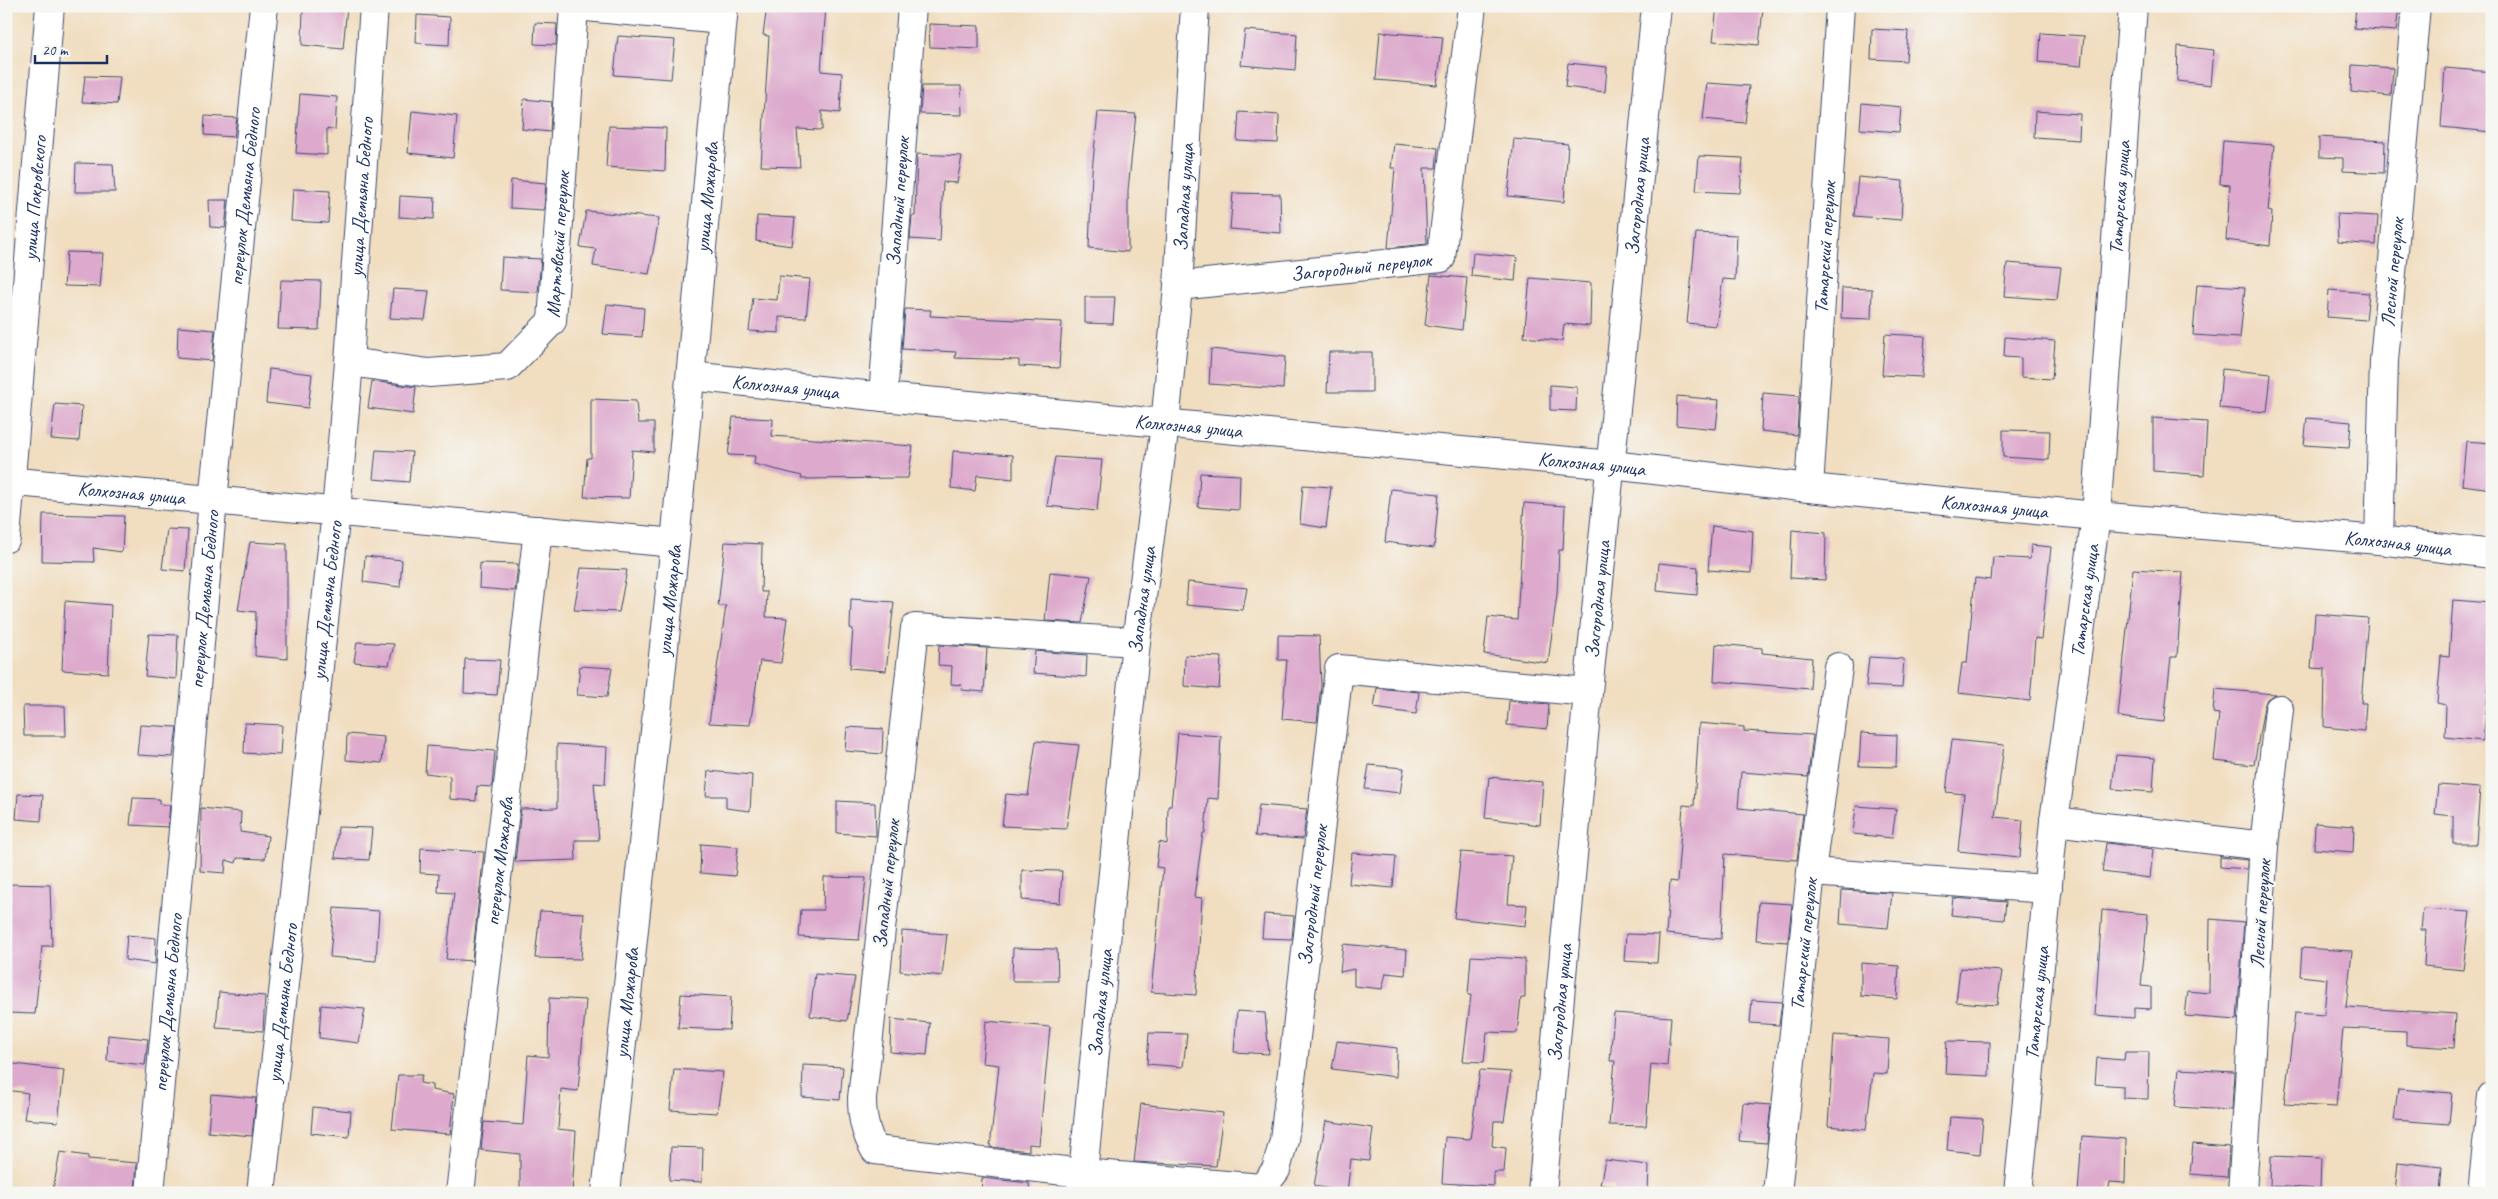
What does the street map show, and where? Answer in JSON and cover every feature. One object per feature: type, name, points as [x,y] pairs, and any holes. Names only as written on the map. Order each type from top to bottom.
[{"type":"street","name":"улица Покровского","points":[[6,538],[9,481],[50,6]]},
{"type":"street","name":"переулок Демьяна Бедного","points":[[150,1193],[213,500],[264,6]]},
{"type":"street","name":"улица Демьяна Бедного","points":[[261,1193],[336,512],[349,362],[374,6]]},
{"type":"street","name":"Мартовский переулок","points":[[349,362],[429,373],[507,366],[552,321],[575,6]]},
{"type":"street","points":[[575,6],[723,13]]},
{"type":"street","name":"Западный переулок","points":[[883,397],[912,6]]},
{"type":"street","name":"Западная улица","points":[[1082,1183],[1136,642],[1165,425],[1178,286],[1195,6]]},
{"type":"street","name":"Загородный переулок","points":[[1178,286],[1441,258],[1472,6]]},
{"type":"street","name":"Загородная улица","points":[[1542,1193],[1588,692],[1612,466],[1656,6]]},
{"type":"street","name":"Татарский переулок","points":[[1809,488],[1840,6]]},
{"type":"street","name":"Татарская улица","points":[[2018,1193],[2054,821],[2096,516],[2133,6]]},
{"type":"street","name":"Лесной переулок","points":[[2379,540],[2384,361],[2416,6]]},
{"type":"street","name":"улица Можарова","points":[[606,1193],[675,543],[723,13]]},
{"type":"street","name":"Колхозная улица","points":[[691,376],[883,397],[1612,466],[1809,488],[2096,516],[2379,540],[2492,554]]},
{"type":"street","name":"Колхозная улица","points":[[9,481],[675,543]]},
{"type":"street","name":"переулок Можарова","points":[[460,1193],[538,530]]},
{"type":"street","name":"Западный переулок","points":[[1082,1183],[875,1150],[866,1133],[862,1116],[862,1098],[915,628],[1136,642]]},
{"type":"street","points":[[1811,872],[1838,666]]},
{"type":"street","name":"Загородный переулок","points":[[1082,1183],[1262,1188],[1276,1170],[1284,1140],[1339,668],[1588,692]]},
{"type":"street","points":[[2264,846],[2279,709]]},
{"type":"street","name":"Лесной переулок","points":[[2054,821],[2264,846],[2242,1193]]},
{"type":"street","name":"Татарский переулок","points":[[1777,1193],[1811,872],[2008,888],[2048,889]]},
{"type":"street","points":[[2482,1193],[2492,1096]]},
{"type":"building","points":[[303,6],[347,6],[343,49],[302,45]]},
{"type":"building","points":[[767,6],[826,6],[821,71],[842,73],[840,113],[822,111],[822,130],[797,129],[800,167],[761,166],[769,36],[763,35]]},
{"type":"building","points":[[1717,6],[1763,9],[1759,45],[1713,41]]},
{"type":"building","points":[[2356,6],[2399,6],[2396,31],[2354,28]]},
{"type":"building","points":[[417,15],[450,17],[449,45],[416,43]]},
{"type":"building","points":[[535,23],[557,24],[556,45],[534,44]]},
{"type":"building","points":[[929,24],[979,26],[979,49],[930,47]]},
{"type":"building","points":[[1872,29],[1908,31],[1906,61],[1871,59]]},
{"type":"building","points":[[1245,30],[1297,34],[1295,70],[1241,65]]},
{"type":"building","points":[[1380,32],[1443,37],[1437,85],[1376,80]]},
{"type":"building","points":[[2041,33],[2084,36],[2081,66],[2039,62]]},
{"type":"building","points":[[618,36],[675,40],[671,79],[614,75]]},
{"type":"building","points":[[2178,46],[2214,50],[2211,85],[2177,81]]},
{"type":"building","points":[[1568,63],[1607,67],[1605,92],[1565,87]]},
{"type":"building","points":[[2352,65],[2393,68],[2391,96],[2351,92]]},
{"type":"building","points":[[2445,68],[2492,72],[2492,132],[2441,127]]},
{"type":"building","points":[[85,76],[120,77],[117,104],[82,102]]},
{"type":"building","points":[[1707,83],[1749,86],[1745,123],[1703,119]]},
{"type":"building","points":[[922,86],[961,86],[962,115],[920,114]]},
{"type":"building","points":[[300,94],[337,97],[335,130],[327,128],[327,155],[296,153]]},
{"type":"building","points":[[524,99],[552,102],[550,132],[522,129]]},
{"type":"building","points":[[1862,103],[1901,107],[1899,132],[1860,129]]},
{"type":"building","points":[[412,111],[457,116],[453,158],[408,153]]},
{"type":"building","points":[[2035,111],[2080,114],[2079,140],[2034,137]]},
{"type":"building","points":[[1098,112],[1136,114],[1128,190],[1128,252],[1089,248],[1092,171]]},
{"type":"building","points":[[1239,112],[1279,115],[1278,143],[1237,141]]},
{"type":"building","points":[[205,116],[237,118],[234,137],[204,135]]},
{"type":"building","points":[[609,126],[666,128],[665,171],[606,167]]},
{"type":"building","points":[[2319,137],[2385,141],[2384,173],[2343,171],[2343,158],[2319,157]]},
{"type":"building","points":[[1514,139],[1568,144],[1564,202],[1508,196]]},
{"type":"building","points":[[2223,141],[2274,145],[2268,211],[2272,212],[2270,246],[2226,240],[2230,185],[2220,184]]},
{"type":"building","points":[[1394,144],[1438,148],[1436,168],[1424,168],[1427,244],[1388,248],[1395,168],[1391,168]]},
{"type":"building","points":[[917,154],[962,156],[957,183],[943,182],[940,241],[910,239],[912,216],[915,216]]},
{"type":"building","points":[[1699,156],[1743,158],[1740,193],[1696,191]]},
{"type":"building","points":[[76,163],[113,164],[115,192],[75,192]]},
{"type":"building","points":[[1858,177],[1903,181],[1901,220],[1854,216]]},
{"type":"building","points":[[511,180],[546,183],[544,210],[510,208]]},
{"type":"building","points":[[293,189],[330,191],[328,223],[291,221]]},
{"type":"building","points":[[1233,193],[1280,194],[1281,233],[1230,229]]},
{"type":"building","points":[[400,196],[435,198],[434,219],[399,217]]},
{"type":"building","points":[[209,200],[228,200],[225,228],[210,227]]},
{"type":"building","points":[[586,211],[659,218],[649,274],[593,266],[596,249],[580,247]]},
{"type":"building","points":[[2337,214],[2378,216],[2376,245],[2338,242]]},
{"type":"building","points":[[757,216],[795,218],[792,246],[756,241]]},
{"type":"building","points":[[1696,233],[1737,235],[1735,280],[1723,279],[1716,326],[1687,323]]},
{"type":"building","points":[[67,252],[103,253],[100,287],[64,286]]},
{"type":"building","points":[[1473,253],[1517,257],[1515,281],[1471,276]]},
{"type":"building","points":[[502,257],[541,259],[538,292],[500,290]]},
{"type":"building","points":[[2007,263],[2061,267],[2057,300],[2004,296]]},
{"type":"building","points":[[1431,275],[1467,278],[1462,330],[1425,325]]},
{"type":"building","points":[[779,276],[810,279],[806,318],[779,317],[779,333],[749,331],[753,298],[777,300]]},
{"type":"building","points":[[1530,278],[1591,283],[1590,326],[1564,324],[1562,341],[1524,337]]},
{"type":"building","points":[[281,280],[321,281],[319,330],[278,329]]},
{"type":"building","points":[[2197,284],[2245,287],[2240,338],[2193,335]]},
{"type":"building","points":[[1842,288],[1872,289],[1871,319],[1841,318]]},
{"type":"building","points":[[393,289],[429,291],[425,320],[390,318]]},
{"type":"building","points":[[2329,290],[2369,293],[2366,320],[2327,317]]},
{"type":"building","points":[[1085,297],[1115,297],[1113,324],[1085,323]]},
{"type":"building","points":[[607,304],[644,308],[642,337],[603,334]]},
{"type":"building","points":[[905,309],[931,310],[930,316],[1062,322],[1059,368],[1019,366],[1019,360],[955,358],[956,352],[902,349]]},
{"type":"building","points":[[178,327],[215,330],[212,361],[177,358]]},
{"type":"building","points":[[1885,334],[1925,336],[1922,377],[1882,375]]},
{"type":"building","points":[[2005,337],[2055,341],[2052,379],[2021,377],[2021,358],[2004,357]]},
{"type":"building","points":[[1211,349],[1285,357],[1283,389],[1209,384]]},
{"type":"building","points":[[1329,352],[1372,352],[1372,392],[1327,392]]},
{"type":"building","points":[[269,369],[312,374],[308,408],[266,403]]},
{"type":"building","points":[[2222,369],[2271,374],[2267,412],[2219,408]]},
{"type":"building","points":[[372,381],[416,387],[413,414],[368,408]]},
{"type":"building","points":[[1550,385],[1577,387],[1576,411],[1550,410]]},
{"type":"building","points":[[1763,393],[1799,396],[1797,435],[1761,431]]},
{"type":"building","points":[[1677,396],[1719,400],[1716,429],[1676,425]]},
{"type":"building","points":[[591,399],[636,401],[638,423],[654,423],[654,452],[632,450],[629,498],[584,497],[587,458],[591,458]]},
{"type":"building","points":[[55,404],[82,406],[79,441],[51,439]]},
{"type":"building","points":[[733,417],[773,419],[772,436],[913,446],[908,478],[801,479],[802,476],[754,464],[755,456],[728,455]]},
{"type":"building","points":[[2153,418],[2207,422],[2204,475],[2153,471]]},
{"type":"building","points":[[2307,418],[2351,422],[2349,448],[2304,445]]},
{"type":"building","points":[[2003,430],[2050,431],[2049,460],[2003,457]]},
{"type":"building","points":[[2466,441],[2492,443],[2492,489],[2462,485]]},
{"type":"building","points":[[376,450],[412,452],[409,482],[373,479]]},
{"type":"building","points":[[953,451],[1013,455],[1013,479],[977,475],[975,491],[951,488]]},
{"type":"building","points":[[1055,457],[1102,460],[1097,511],[1047,506]]},
{"type":"building","points":[[1200,473],[1240,475],[1239,510],[1198,507]]},
{"type":"building","points":[[1303,485],[1331,487],[1326,528],[1300,524]]},
{"type":"building","points":[[1391,489],[1439,494],[1434,548],[1385,542]]},
{"type":"building","points":[[1524,503],[1565,506],[1563,550],[1559,550],[1557,594],[1548,663],[1484,654],[1488,617],[1517,620]]},
{"type":"building","points":[[43,514],[124,516],[122,552],[93,548],[94,562],[42,561]]},
{"type":"building","points":[[1712,526],[1753,531],[1751,573],[1708,570]]},
{"type":"building","points":[[167,529],[188,530],[185,571],[162,569]]},
{"type":"building","points":[[1792,530],[1826,533],[1825,580],[1790,578]]},
{"type":"building","points":[[250,542],[287,544],[287,659],[255,656],[256,612],[238,610]]},
{"type":"building","points":[[725,542],[762,544],[761,592],[767,592],[766,617],[787,618],[781,663],[760,661],[750,725],[709,723],[726,606],[718,606]]},
{"type":"building","points":[[2031,545],[2051,547],[2041,639],[2035,638],[2030,701],[1958,693],[1962,663],[1967,663],[1975,578],[1991,580],[1993,557],[2030,559]]},
{"type":"building","points":[[365,556],[402,560],[400,587],[363,582]]},
{"type":"building","points":[[480,563],[518,564],[515,591],[479,588]]},
{"type":"building","points":[[1659,563],[1698,567],[1697,595],[1657,591]]},
{"type":"building","points":[[581,568],[627,570],[619,612],[574,610]]},
{"type":"building","points":[[2133,569],[2183,572],[2177,657],[2171,657],[2164,722],[2118,717]]},
{"type":"building","points":[[1050,572],[1091,576],[1082,623],[1045,621]]},
{"type":"building","points":[[1188,582],[1247,588],[1243,610],[1186,605]]},
{"type":"building","points":[[851,599],[894,602],[886,671],[850,668],[853,629],[850,628]]},
{"type":"building","points":[[2453,600],[2492,603],[2492,654],[2483,741],[2445,737],[2446,705],[2437,703],[2441,656],[2449,657]]},
{"type":"building","points":[[65,601],[111,605],[108,673],[62,670]]},
{"type":"building","points":[[2315,614],[2368,618],[2361,703],[2366,703],[2364,731],[2324,727],[2325,669],[2311,668]]},
{"type":"building","points":[[149,634],[178,635],[176,679],[145,676]]},
{"type":"building","points":[[1278,635],[1319,636],[1321,685],[1317,722],[1282,719],[1287,660],[1278,660]]},
{"type":"building","points":[[357,642],[394,644],[389,665],[354,662]]},
{"type":"building","points":[[1716,644],[1762,648],[1762,653],[1812,658],[1810,689],[1714,681]]},
{"type":"building","points":[[939,645],[987,648],[984,692],[961,690],[962,685],[951,684],[952,666],[938,665]]},
{"type":"building","points":[[1035,651],[1087,655],[1086,677],[1033,673]]},
{"type":"building","points":[[1185,655],[1221,657],[1219,689],[1184,686]]},
{"type":"building","points":[[1869,657],[1904,659],[1902,688],[1866,686]]},
{"type":"building","points":[[465,659],[500,660],[497,695],[464,693]]},
{"type":"building","points":[[580,666],[612,668],[607,697],[577,695]]},
{"type":"building","points":[[1377,688],[1419,692],[1416,714],[1374,708]]},
{"type":"building","points":[[2215,689],[2275,694],[2267,699],[2264,707],[2254,765],[2214,761],[2219,714],[2213,713]]},
{"type":"building","points":[[1509,701],[1549,704],[1547,729],[1507,725]]},
{"type":"building","points":[[23,706],[65,706],[66,736],[24,736]]},
{"type":"building","points":[[245,723],[282,725],[280,755],[244,753]]},
{"type":"building","points":[[1699,723],[1744,727],[1744,731],[1813,735],[1808,777],[1741,772],[1738,808],[1803,814],[1797,860],[1725,854],[1721,939],[1666,934],[1670,881],[1677,882],[1683,805],[1694,806]]},
{"type":"building","points":[[140,725],[177,727],[173,757],[137,755]]},
{"type":"building","points":[[847,727],[883,729],[882,754],[845,751]]},
{"type":"building","points":[[1178,733],[1221,736],[1218,799],[1208,798],[1205,833],[1203,833],[1194,897],[1202,898],[1196,995],[1151,992],[1163,868],[1156,867],[1159,842],[1167,844],[1168,806],[1171,806]]},
{"type":"building","points":[[1861,733],[1897,735],[1896,767],[1859,766]]},
{"type":"building","points":[[347,734],[384,737],[382,763],[346,760]]},
{"type":"building","points":[[1952,740],[2004,745],[1995,817],[2023,820],[2020,857],[1958,851],[1964,794],[1946,792]]},
{"type":"building","points":[[1036,741],[1079,745],[1066,829],[1002,826],[1006,794],[1028,796]]},
{"type":"building","points":[[557,744],[607,747],[605,784],[594,783],[599,840],[575,840],[576,860],[515,862],[521,809],[557,808]]},
{"type":"building","points":[[427,746],[495,751],[492,787],[477,786],[476,801],[450,799],[450,776],[425,773]]},
{"type":"building","points":[[2116,755],[2155,758],[2153,792],[2112,789]]},
{"type":"building","points":[[1369,765],[1404,768],[1400,793],[1365,789]]},
{"type":"building","points":[[708,771],[752,775],[750,811],[726,808],[726,796],[706,796]]},
{"type":"building","points":[[1489,777],[1543,782],[1540,825],[1485,818]]},
{"type":"building","points":[[2438,785],[2480,788],[2476,844],[2453,844],[2453,816],[2435,814]]},
{"type":"building","points":[[18,794],[43,795],[41,821],[16,819]]},
{"type":"building","points":[[133,798],[159,799],[159,804],[170,805],[168,827],[130,825]]},
{"type":"building","points":[[837,801],[875,803],[876,836],[837,833]]},
{"type":"building","points":[[1259,805],[1307,809],[1303,839],[1255,836]]},
{"type":"building","points":[[1856,806],[1896,809],[1892,838],[1853,834]]},
{"type":"building","points":[[201,808],[241,812],[240,832],[268,836],[265,859],[237,858],[236,863],[226,860],[225,873],[200,871]]},
{"type":"building","points":[[2315,823],[2354,826],[2353,852],[2314,849]]},
{"type":"building","points":[[338,827],[372,828],[369,860],[335,858]]},
{"type":"building","points":[[2106,843],[2153,849],[2150,878],[2102,872]]},
{"type":"building","points":[[701,844],[738,847],[735,876],[700,873]]},
{"type":"building","points":[[421,848],[484,852],[472,961],[446,959],[454,893],[438,892],[439,874],[420,873]]},
{"type":"building","points":[[1461,852],[1512,856],[1508,904],[1527,905],[1525,926],[1454,918]]},
{"type":"building","points":[[1352,853],[1396,856],[1393,888],[1349,884]]},
{"type":"building","points":[[2220,857],[2247,860],[2247,869],[2220,867]]},
{"type":"building","points":[[1022,870],[1062,871],[1060,903],[1022,900]]},
{"type":"building","points":[[824,877],[866,878],[859,940],[799,937],[801,910],[823,910]]},
{"type":"building","points":[[9,884],[50,885],[52,946],[42,946],[35,1014],[6,1013]]},
{"type":"building","points":[[1842,890],[1892,893],[1888,928],[1840,924]]},
{"type":"building","points":[[1953,898],[2006,902],[2004,920],[1951,915]]},
{"type":"building","points":[[1759,902],[1792,904],[1788,942],[1756,940]]},
{"type":"building","points":[[334,908],[379,911],[376,961],[330,957]]},
{"type":"building","points":[[2423,909],[2470,912],[2463,970],[2424,966],[2426,930],[2421,930]]},
{"type":"building","points":[[2102,910],[2148,914],[2141,986],[2151,987],[2151,1009],[2134,1008],[2134,1018],[2095,1015]]},
{"type":"building","points":[[540,911],[584,913],[581,959],[535,958]]},
{"type":"building","points":[[1264,914],[1294,916],[1292,939],[1262,938]]},
{"type":"building","points":[[2210,919],[2244,922],[2237,1020],[2185,1016],[2188,991],[2209,993]]},
{"type":"building","points":[[902,931],[947,934],[942,976],[900,971]]},
{"type":"building","points":[[1626,934],[1659,935],[1657,963],[1624,961]]},
{"type":"building","points":[[127,935],[156,938],[155,964],[125,960]]},
{"type":"building","points":[[1343,944],[1407,950],[1405,975],[1386,973],[1382,989],[1354,986],[1354,969],[1340,972]]},
{"type":"building","points":[[1013,948],[1057,949],[1058,981],[1012,981]]},
{"type":"building","points":[[2302,948],[2352,951],[2346,1007],[2456,1014],[2454,1048],[2406,1045],[2406,1031],[2343,1028],[2336,1107],[2284,1104],[2295,1013],[2324,1015],[2327,979],[2300,976]]},
{"type":"building","points":[[1471,956],[1525,959],[1525,998],[1521,998],[1517,1033],[1487,1032],[1484,1062],[1463,1061],[1471,995],[1468,995]]},
{"type":"building","points":[[1861,963],[1899,966],[1897,999],[1861,996]]},
{"type":"building","points":[[1960,968],[2002,971],[1997,1005],[1956,1002]]},
{"type":"building","points":[[815,974],[855,977],[847,1021],[810,1016]]},
{"type":"building","points":[[219,992],[265,996],[263,1031],[216,1028]]},
{"type":"building","points":[[681,994],[731,997],[729,1030],[678,1028]]},
{"type":"building","points":[[549,998],[586,1000],[578,1091],[561,1089],[558,1129],[576,1131],[572,1193],[520,1193],[520,1154],[481,1150],[484,1122],[523,1125],[528,1055],[548,1057]]},
{"type":"building","points":[[1752,1000],[1782,1002],[1779,1025],[1750,1023]]},
{"type":"building","points":[[321,1005],[365,1009],[359,1043],[319,1038]]},
{"type":"building","points":[[1237,1011],[1265,1013],[1269,1054],[1234,1052]]},
{"type":"building","points":[[1614,1013],[1671,1017],[1667,1066],[1651,1064],[1646,1126],[1609,1125],[1615,1061],[1610,1061]]},
{"type":"building","points":[[891,1019],[930,1023],[927,1055],[890,1052]]},
{"type":"building","points":[[986,1021],[1050,1027],[1039,1145],[1029,1144],[1029,1151],[990,1147],[999,1065],[982,1063]]},
{"type":"building","points":[[1149,1033],[1187,1034],[1183,1067],[1147,1064]]},
{"type":"building","points":[[108,1035],[148,1039],[145,1065],[107,1061]]},
{"type":"building","points":[[1834,1035],[1889,1039],[1887,1074],[1873,1073],[1866,1130],[1828,1126]]},
{"type":"building","points":[[1337,1041],[1397,1048],[1396,1077],[1332,1069]]},
{"type":"building","points":[[1947,1041],[1990,1042],[1989,1076],[1945,1074]]},
{"type":"building","points":[[2125,1052],[2149,1052],[2148,1099],[2123,1098],[2123,1086],[2095,1084],[2097,1058],[2124,1060]]},
{"type":"building","points":[[6,1063],[64,1070],[58,1122],[24,1119],[28,1093],[6,1090]]},
{"type":"building","points":[[803,1065],[843,1067],[840,1100],[802,1097]]},
{"type":"building","points":[[674,1069],[723,1072],[717,1113],[670,1110]]},
{"type":"building","points":[[2179,1069],[2234,1072],[2232,1110],[2175,1107]]},
{"type":"building","points":[[1480,1070],[1511,1072],[1504,1121],[1494,1121],[1492,1146],[1506,1148],[1504,1172],[1494,1172],[1494,1186],[1442,1183],[1445,1137],[1470,1139]]},
{"type":"building","points":[[398,1075],[422,1075],[420,1083],[432,1085],[432,1090],[454,1094],[450,1134],[392,1129]]},
{"type":"building","points":[[2398,1089],[2452,1093],[2449,1124],[2394,1120]]},
{"type":"building","points":[[211,1094],[256,1098],[252,1136],[208,1132]]},
{"type":"building","points":[[1743,1103],[1771,1105],[1767,1143],[1739,1141]]},
{"type":"building","points":[[1141,1104],[1223,1113],[1216,1166],[1134,1162]]},
{"type":"building","points":[[313,1107],[351,1111],[349,1137],[311,1133]]},
{"type":"building","points":[[1950,1117],[1983,1119],[1980,1154],[1947,1150]]},
{"type":"building","points":[[1326,1121],[1373,1128],[1369,1161],[1351,1159],[1347,1192],[1314,1186]]},
{"type":"building","points":[[2082,1136],[2126,1139],[2125,1183],[2110,1182],[2108,1193],[2078,1193]]},
{"type":"building","points":[[2193,1144],[2229,1147],[2227,1177],[2190,1174]]},
{"type":"building","points":[[671,1147],[703,1148],[702,1182],[669,1180]]},
{"type":"building","points":[[60,1152],[88,1156],[88,1159],[137,1163],[135,1193],[74,1193],[53,1190]]},
{"type":"building","points":[[2271,1156],[2321,1158],[2320,1189],[2270,1186]]},
{"type":"building","points":[[1605,1160],[1649,1165],[1648,1193],[1614,1193],[1614,1186],[1600,1185]]},
{"type":"building","points":[[2398,1162],[2442,1167],[2440,1193],[2395,1193]]},
{"type":"building","points":[[982,1178],[1029,1183],[1030,1193],[981,1193]]}]
